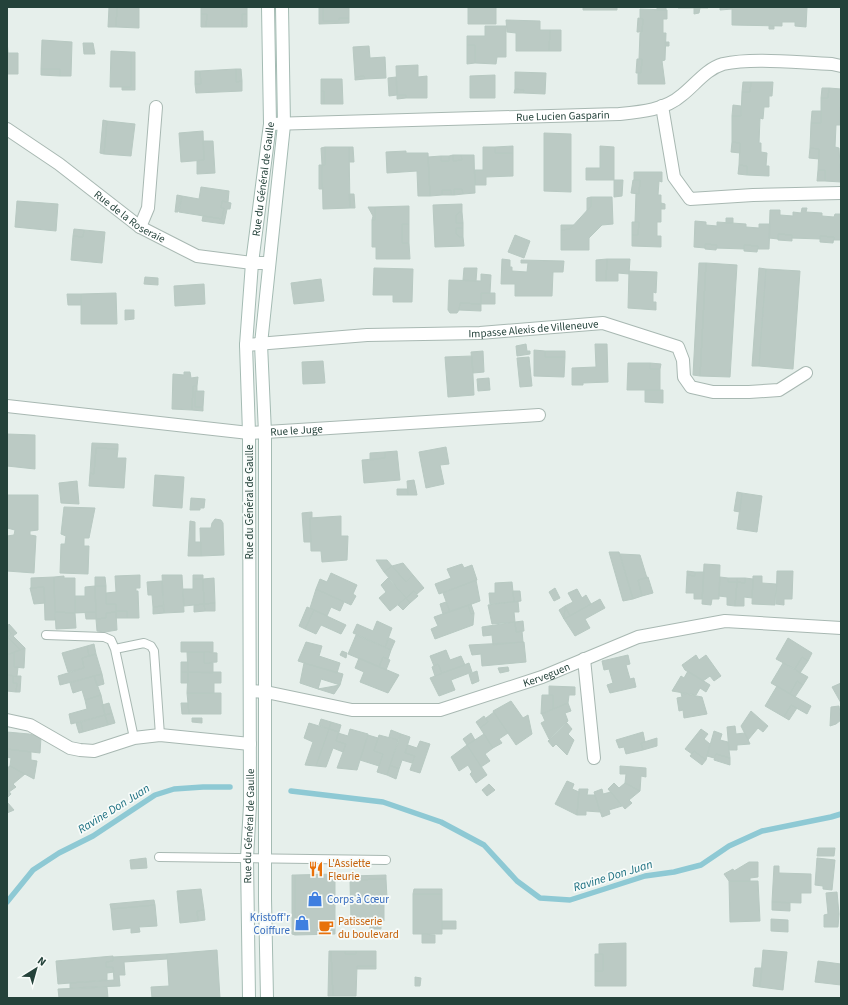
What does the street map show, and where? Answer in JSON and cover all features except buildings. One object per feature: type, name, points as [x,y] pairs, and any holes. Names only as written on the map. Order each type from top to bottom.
[{"type":"street","name":"Rue du Général de Gaulle","points":[[249,998],[247,858],[250,805],[249,433],[246,345],[252,263],[270,124],[268,7]]},
{"type":"street","name":"Rue du Général de Gaulle","points":[[266,998],[266,433],[261,344],[284,125],[282,7]]},
{"type":"street","name":"Rue Lucien Gasparin","points":[[270,124],[284,125],[619,114],[654,110],[682,96],[699,78],[722,65],[748,61],[832,64],[841,66]]},
{"type":"street","points":[[662,106],[674,177],[690,199],[753,194],[841,193]]},
{"type":"street","points":[[140,227],[148,208],[156,107]]},
{"type":"street","name":"Rue de la Roseraie","points":[[7,129],[59,164],[140,227],[197,256],[252,263],[269,262]]},
{"type":"street","name":"Impasse Alexis de Villeneuve","points":[[246,345],[367,335],[480,333],[603,323],[678,347],[683,360],[684,377],[691,386],[713,392],[779,390],[806,373]]},
{"type":"street","name":"Rue le Juge","points":[[7,406],[249,433],[539,415]]},
{"type":"street","name":"Kerveguen","points":[[250,691],[266,692],[352,710],[440,710],[542,677],[638,637],[725,621],[841,628]]},
{"type":"street","points":[[584,659],[594,758]]},
{"type":"street","points":[[7,720],[30,725],[70,748],[80,750],[94,751],[134,738],[160,735],[250,744]]},
{"type":"lane","points":[[46,635],[104,637],[111,640],[115,649],[134,738]]},
{"type":"lane","points":[[115,649],[144,643],[151,646],[154,651],[160,735]]},
{"type":"lane","points":[[159,857],[386,860]]},
{"type":"waterway","name":"Ravine Don Juan","points":[[7,902],[33,870],[59,853],[93,836],[155,795],[174,789],[230,787]]},
{"type":"waterway","name":"Ravine Don Juan","points":[[291,791],[383,802],[441,822],[484,845],[517,881],[540,898],[570,900],[645,876],[674,872],[701,865],[729,846],[762,831],[841,814]]},
{"type":"place","name":"L'Assiette Fleurie","points":[[316,869]]},
{"type":"place","name":"Corps à Cœur","points":[[315,899]]},
{"type":"place","name":"Kristoff'r Coiffure","points":[[302,923]]},
{"type":"place","name":"Patisserie du boulevard","points":[[326,927]]}]
